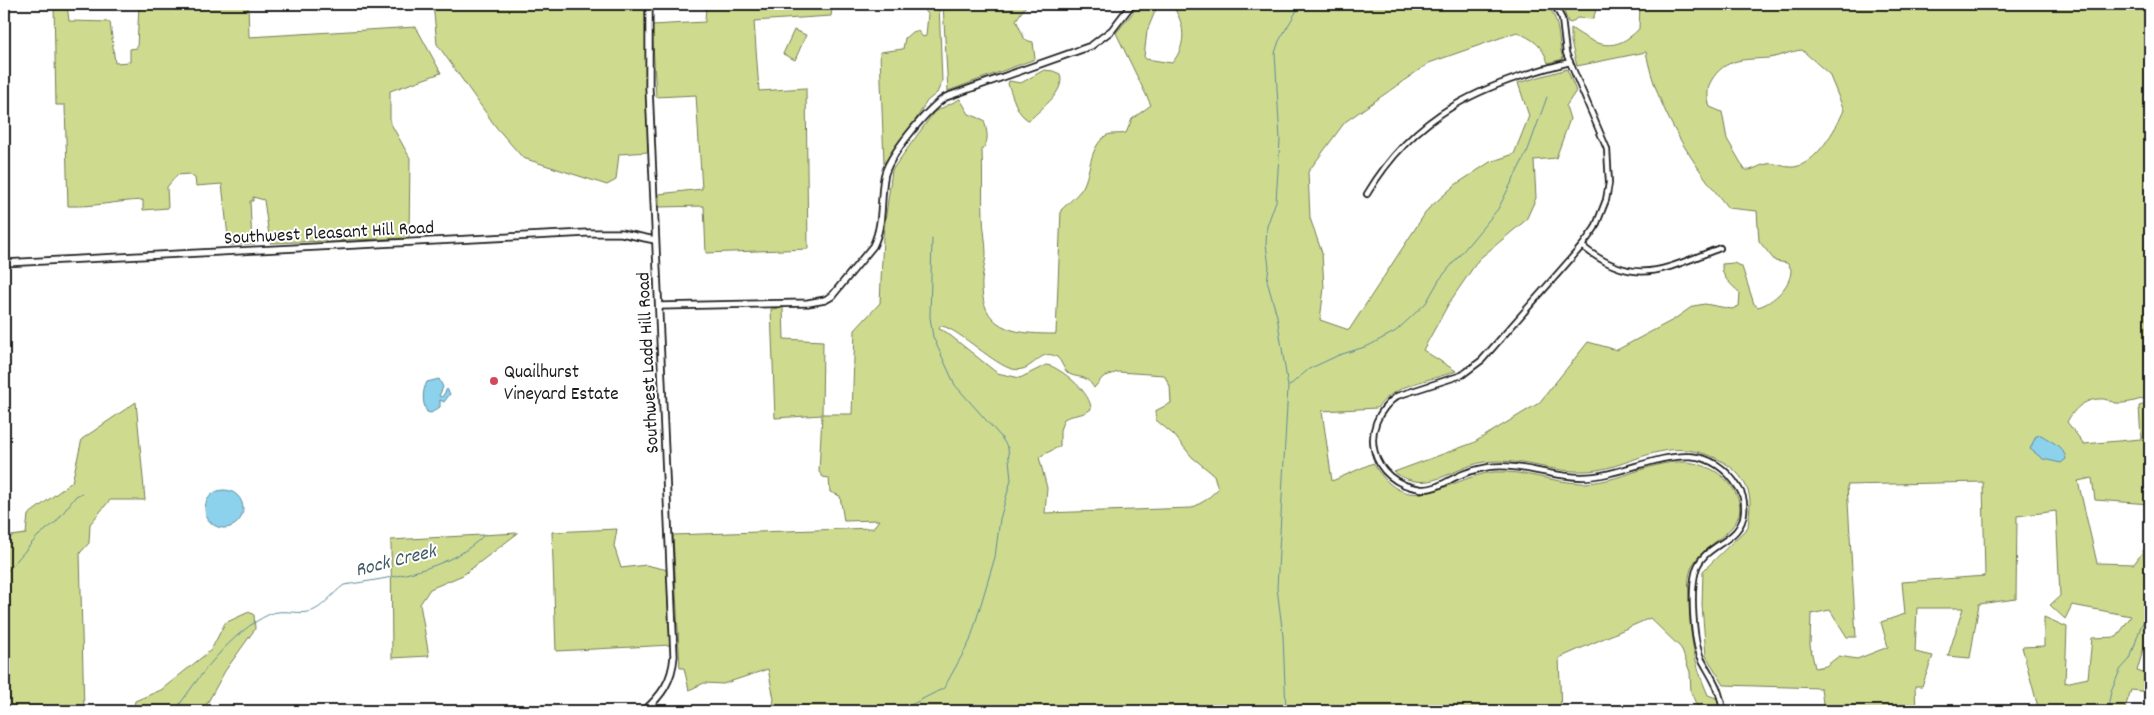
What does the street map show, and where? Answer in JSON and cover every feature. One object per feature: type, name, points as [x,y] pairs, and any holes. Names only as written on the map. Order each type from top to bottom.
[{"type":"street","name":"Southwest Ladd Hill Road","points":[[644,711],[667,687],[672,674],[674,656],[656,240],[649,4]]},
{"type":"street","points":[[659,306],[808,303],[832,296],[873,246],[878,236],[882,212],[885,172],[925,112],[946,97],[1091,46],[1112,30],[1132,4]]},
{"type":"street","points":[[1554,4],[1562,19],[1564,43],[1570,62],[1603,138],[1609,166],[1609,183],[1602,214],[1582,246],[1482,360],[1462,375],[1405,393],[1388,402],[1375,423],[1374,448],[1384,471],[1397,482],[1423,489],[1433,488],[1457,477],[1488,468],[1514,466],[1551,475],[1584,477],[1627,471],[1661,458],[1675,456],[1693,456],[1705,460],[1731,477],[1742,494],[1744,518],[1737,532],[1705,554],[1696,570],[1694,582],[1695,636],[1701,659],[1718,686],[1723,711]]},
{"type":"street","points":[[1367,194],[1398,149],[1439,115],[1464,100],[1511,78],[1570,62]]},
{"type":"street","name":"Southwest Pleasant Hill Road","points":[[4,263],[587,233],[621,233],[656,240]]},
{"type":"street","points":[[1582,246],[1615,268],[1636,272],[1666,268],[1720,248]]},
{"type":"green space","points":[[54,4],[67,4],[69,21],[110,22],[115,63],[130,62],[130,49],[137,48],[139,4],[248,4],[249,37],[416,27],[441,73],[390,91],[390,122],[410,158],[409,238],[270,243],[264,200],[253,197],[253,201],[250,201],[252,244],[229,245],[222,184],[196,186],[195,178],[189,174],[177,175],[167,187],[168,208],[143,210],[143,200],[87,206],[68,206],[65,105],[56,105]]},
{"type":"green space","points":[[433,4],[645,4],[648,152],[619,154],[616,180],[607,185],[523,158],[496,127],[437,44]]},
{"type":"green space","points":[[706,4],[807,4],[807,9],[832,9],[831,16],[754,21],[759,91],[806,88],[808,249],[706,253],[704,206],[659,207],[659,194],[702,189],[696,95],[656,97],[652,25],[705,22]]},
{"type":"green space","points":[[919,4],[939,4],[942,81],[937,93],[927,101],[914,123],[884,164],[880,52],[903,49],[905,38],[912,32],[918,31],[923,37],[926,36],[928,14]]},
{"type":"green space","points":[[943,4],[1027,4],[1016,20],[1025,40],[1033,42],[1035,59],[948,91]]},
{"type":"green space","points":[[1140,4],[1158,4],[1147,31],[1144,57],[1146,59],[1172,63],[1181,48],[1183,33],[1179,18],[1171,4],[1546,4],[1554,16],[1563,59],[1548,63],[1536,43],[1517,32],[1429,63],[1345,122],[1308,172],[1310,218],[1322,253],[1324,288],[1320,320],[1349,330],[1428,209],[1455,185],[1490,162],[1514,154],[1529,116],[1518,83],[1567,69],[1576,91],[1566,106],[1570,119],[1556,158],[1534,160],[1536,198],[1526,220],[1479,259],[1449,303],[1423,350],[1456,371],[1403,388],[1385,399],[1377,408],[1322,411],[1332,481],[1373,463],[1387,481],[1400,490],[1415,494],[1429,492],[1494,472],[1516,473],[1583,483],[1616,478],[1647,468],[1679,462],[1695,463],[1715,471],[1733,488],[1740,505],[1738,516],[1733,526],[1697,559],[1691,569],[1689,586],[1690,627],[1696,661],[1708,695],[1719,699],[1719,711],[1699,711],[1691,692],[1690,672],[1681,648],[1650,618],[1559,658],[1561,711],[772,711],[774,699],[768,669],[723,684],[704,683],[689,690],[684,668],[680,668],[673,535],[873,528],[879,520],[844,521],[840,496],[830,492],[829,478],[823,477],[819,472],[822,415],[775,418],[771,309],[783,308],[784,339],[823,341],[822,414],[852,414],[855,330],[880,303],[883,237],[892,170],[934,112],[960,99],[969,114],[984,120],[987,132],[986,143],[982,150],[983,221],[986,254],[982,285],[984,304],[989,315],[997,323],[1007,328],[1030,333],[1056,334],[1061,210],[1083,187],[1093,154],[1099,142],[1108,135],[1126,133],[1132,119],[1151,105],[1116,33]],"holes":[[[940,326],[946,327],[1009,368],[1024,369],[1045,355],[1057,357],[1068,373],[1082,377],[1094,388],[1103,377],[1118,372],[1164,375],[1170,386],[1171,403],[1155,411],[1156,420],[1174,435],[1192,457],[1214,475],[1218,489],[1206,500],[1192,508],[1045,513],[1047,488],[1039,457],[1060,446],[1060,430],[1064,419],[1085,413],[1091,409],[1087,396],[1070,378],[1051,366],[1046,365],[1020,378],[997,373],[946,332],[939,329]]]},
{"type":"green space","points":[[1561,4],[1598,4],[1593,19],[1577,18],[1571,23],[1568,22]]},
{"type":"green space","points":[[1640,4],[2150,4],[2150,396],[2124,403],[2116,403],[2104,399],[2092,400],[2077,408],[2067,422],[2084,444],[2141,439],[2139,406],[2150,403],[2150,504],[2095,500],[2092,478],[2078,481],[2097,563],[2134,564],[2150,544],[2150,648],[2143,650],[2137,671],[2150,675],[2150,692],[2131,690],[2124,711],[2039,711],[2022,647],[2044,646],[2044,617],[2067,627],[2065,683],[2088,678],[2092,638],[2117,637],[2131,616],[2072,605],[2065,619],[2050,605],[2060,596],[2056,511],[2017,516],[2016,599],[1979,604],[1970,658],[1948,656],[1963,608],[1917,608],[1915,652],[1933,656],[1922,686],[1915,686],[1916,711],[1824,711],[1821,688],[1724,685],[1706,656],[1702,605],[1703,571],[1748,527],[1750,507],[1746,487],[1739,475],[1717,459],[1704,453],[1676,450],[1653,453],[1616,466],[1586,471],[1560,470],[1522,463],[1497,461],[1472,465],[1428,481],[1406,479],[1394,472],[1473,443],[1539,403],[1588,342],[1617,350],[1673,320],[1693,306],[1705,304],[1732,309],[1739,306],[1740,293],[1725,277],[1722,264],[1734,263],[1742,267],[1754,304],[1758,307],[1770,302],[1785,287],[1791,269],[1787,263],[1775,261],[1759,241],[1757,211],[1728,208],[1701,172],[1677,134],[1658,95],[1646,52],[1577,66],[1571,42],[1571,28],[1597,43],[1605,45],[1621,42],[1639,29]],"holes":[[[1802,50],[1829,74],[1844,110],[1830,136],[1810,160],[1794,167],[1770,164],[1745,170],[1727,139],[1722,112],[1710,107],[1708,94],[1711,81],[1723,68],[1736,61],[1773,57]],[[1983,482],[1985,576],[1902,582],[1905,614],[1881,622],[1888,647],[1857,659],[1839,656],[1826,666],[1815,668],[1810,645],[1811,614],[1830,610],[1847,637],[1856,637],[1847,485]]]},
{"type":"green space","points":[[794,30],[806,35],[795,60],[783,54]]},
{"type":"green space","points":[[1044,70],[1060,74],[1061,81],[1052,99],[1028,120],[1018,109],[1008,84],[1009,81],[1021,83]]},
{"type":"green space","points":[[136,402],[145,500],[110,500],[90,524],[89,543],[80,553],[84,711],[4,711],[4,537],[26,534],[28,515],[72,482],[82,439]]},
{"type":"green space","points":[[617,529],[614,546],[621,568],[646,565],[668,570],[671,645],[556,651],[552,532]]},
{"type":"green space","points":[[518,533],[463,575],[430,589],[420,604],[429,656],[392,658],[391,540]]},
{"type":"green space","points":[[249,612],[254,615],[255,629],[225,671],[203,711],[133,711],[135,701],[161,690],[211,650],[225,623]]},
{"type":"water","points":[[439,379],[443,387],[439,396],[442,397],[447,389],[450,394],[444,402],[440,400],[440,407],[431,413],[427,412],[423,401],[425,386],[427,382]]},
{"type":"water","points":[[2041,435],[2060,447],[2066,459],[2061,463],[2043,459],[2030,449],[2036,436]]},
{"type":"water","points":[[224,490],[237,496],[243,509],[237,522],[224,528],[211,522],[205,509],[211,496]]},
{"type":"waterway","points":[[1286,711],[1283,636],[1277,588],[1288,387],[1277,316],[1267,281],[1269,267],[1266,244],[1267,226],[1276,201],[1280,140],[1275,53],[1279,41],[1299,7]]},
{"type":"waterway","points":[[1289,386],[1309,369],[1339,355],[1368,346],[1396,331],[1426,303],[1439,280],[1498,209],[1528,150],[1547,97]]},
{"type":"waterway","points":[[899,711],[944,688],[970,641],[995,557],[1000,519],[1011,480],[1008,448],[1001,437],[955,385],[933,337],[930,317],[932,239]]},
{"type":"waterway","points":[[4,575],[38,536],[56,522],[76,496],[82,493]]},
{"type":"waterway","name":"Rock Creek","points":[[175,711],[216,656],[255,622],[275,613],[313,611],[344,585],[400,575],[438,564],[456,556],[485,534]]},
{"type":"waterway","points":[[2107,711],[2111,692],[2120,670],[2130,659],[2141,626],[2150,610]]},
{"type":"place","name":"Quailhurst Vineyard Estate","points":[[494,381]]}]
